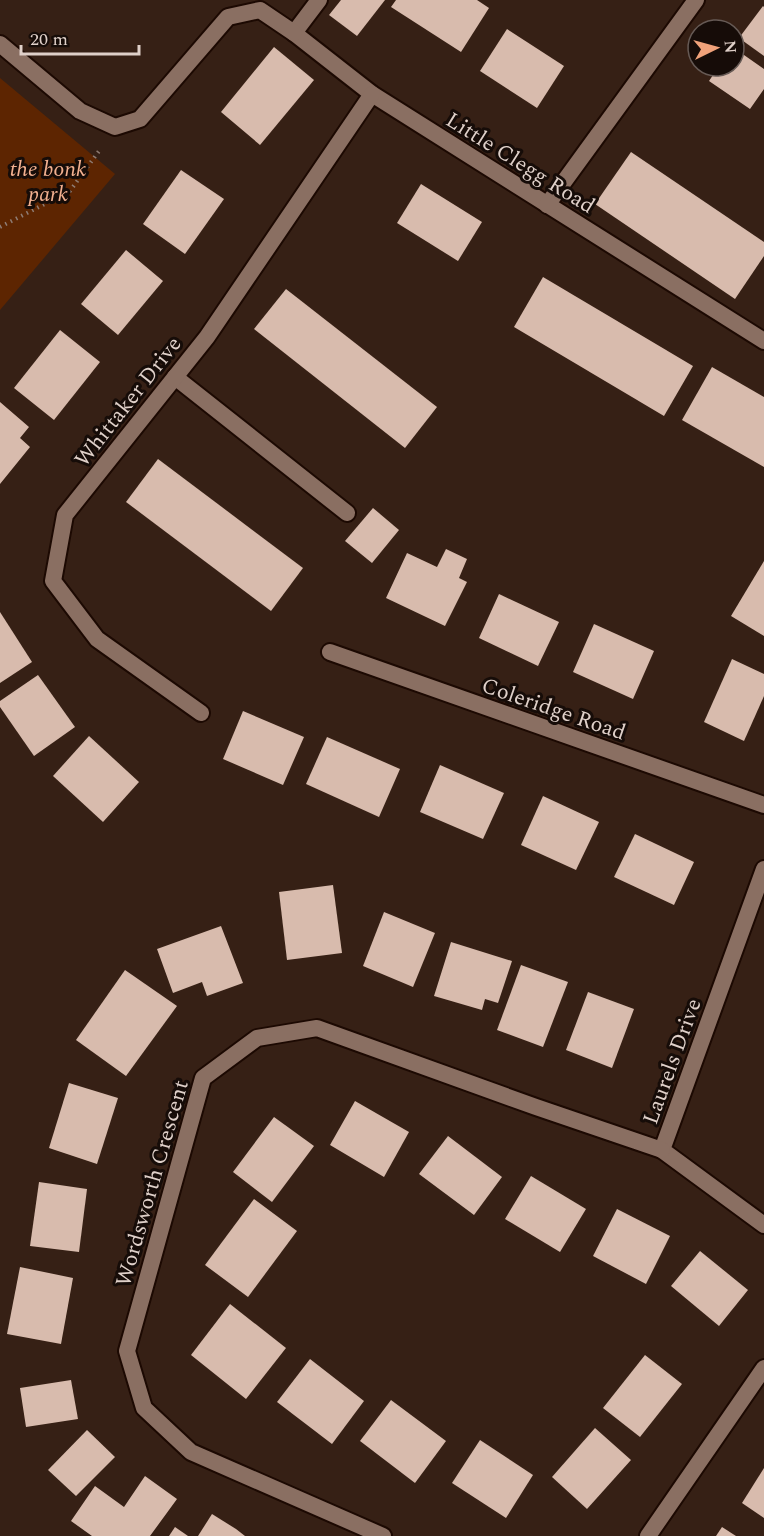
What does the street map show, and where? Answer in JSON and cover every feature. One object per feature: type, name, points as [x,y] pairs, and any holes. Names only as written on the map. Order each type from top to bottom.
[{"type":"street","points":[[294,33],[318,0]]},
{"type":"street","points":[[547,206],[696,0]]},
{"type":"street","name":"Little Clegg Road","points":[[116,127],[140,118],[228,17],[260,10],[294,33],[372,94],[764,341]]},
{"type":"street","points":[[0,44],[80,111],[116,127]]},
{"type":"street","name":"Whittaker Drive","points":[[201,713],[97,639],[53,581],[65,515],[207,337],[372,94]]},
{"type":"street","points":[[175,377],[347,513]]},
{"type":"street","name":"Coleridge Road","points":[[330,652],[764,806]]},
{"type":"street","name":"Laurels Drive","points":[[764,869],[662,1150],[764,1225]]},
{"type":"street","name":"Wordsworth Crescent","points":[[383,1536],[191,1452],[144,1408],[127,1351],[203,1078],[257,1038],[317,1028],[662,1150]]},
{"type":"street","points":[[648,1536],[764,1368]]},
{"type":"path","points":[[0,227],[70,191],[116,127]]},
{"type":"green space","name":"the bonk park","points":[[0,78],[115,174],[0,310]]},
{"type":"building","points":[[341,0],[385,0],[357,36],[329,15]]},
{"type":"building","points":[[396,0],[477,0],[489,8],[461,52],[391,7]]},
{"type":"building","points":[[763,6],[764,56],[746,43],[746,29]]},
{"type":"building","points":[[507,29],[564,66],[537,108],[480,71]]},
{"type":"building","points":[[274,47],[314,80],[260,145],[221,112]]},
{"type":"building","points":[[746,56],[764,69],[764,89],[750,109],[709,81],[711,78],[746,78]]},
{"type":"building","points":[[631,152],[764,242],[764,256],[735,299],[595,204]]},
{"type":"building","points":[[181,170],[224,199],[185,254],[143,224]]},
{"type":"building","points":[[421,184],[482,222],[458,261],[397,223]]},
{"type":"building","points":[[126,250],[163,281],[118,335],[81,304]]},
{"type":"building","points":[[543,277],[693,366],[664,416],[514,327]]},
{"type":"building","points":[[286,289],[437,407],[405,448],[254,329]]},
{"type":"building","points":[[60,330],[100,362],[54,420],[14,388]]},
{"type":"building","points":[[712,367],[764,397],[764,467],[682,420]]},
{"type":"building","points":[[0,402],[29,427],[20,438],[30,447],[0,484]]},
{"type":"building","points":[[158,459],[303,568],[271,611],[126,502]]},
{"type":"building","points":[[373,508],[399,530],[372,563],[345,541]]},
{"type":"building","points":[[446,549],[467,559],[459,578],[467,582],[445,626],[386,598],[407,553],[437,567]]},
{"type":"building","points":[[764,561],[764,636],[731,616]]},
{"type":"building","points":[[499,594],[559,622],[538,666],[479,638]]},
{"type":"building","points":[[0,612],[32,662],[0,683]]},
{"type":"building","points":[[594,624],[654,651],[633,699],[573,672]]},
{"type":"building","points":[[732,659],[764,674],[764,696],[744,741],[704,722]]},
{"type":"building","points":[[38,675],[75,727],[34,756],[0,707],[0,701]]},
{"type":"building","points":[[243,711],[304,737],[283,785],[223,759]]},
{"type":"building","points":[[89,736],[139,782],[103,822],[53,776]]},
{"type":"building","points":[[327,737],[400,769],[379,817],[306,784]]},
{"type":"building","points":[[440,765],[504,793],[483,839],[420,812]]},
{"type":"building","points":[[543,796],[599,822],[576,870],[521,845]]},
{"type":"building","points":[[635,834],[694,862],[674,905],[614,877]]},
{"type":"building","points":[[333,885],[342,953],[287,960],[279,892]]},
{"type":"building","points":[[384,912],[435,933],[413,987],[363,966]]},
{"type":"building","points":[[221,926],[243,983],[207,996],[202,982],[173,993],[157,949]]},
{"type":"building","points":[[451,942],[512,961],[498,1003],[485,999],[482,1010],[434,996]]},
{"type":"building","points":[[521,965],[568,982],[543,1047],[497,1030]]},
{"type":"building","points":[[125,970],[177,1006],[126,1076],[76,1040]]},
{"type":"building","points":[[588,992],[634,1009],[612,1068],[566,1050]]},
{"type":"building","points":[[69,1083],[118,1098],[97,1164],[49,1148]]},
{"type":"building","points":[[355,1101],[409,1132],[384,1177],[330,1145]]},
{"type":"building","points":[[274,1117],[314,1146],[272,1202],[233,1172]]},
{"type":"building","points":[[448,1136],[502,1177],[474,1215],[419,1174]]},
{"type":"building","points":[[531,1176],[586,1209],[560,1252],[505,1219]]},
{"type":"building","points":[[39,1182],[87,1189],[79,1252],[30,1246]]},
{"type":"building","points":[[254,1199],[297,1231],[248,1297],[205,1265]]},
{"type":"building","points":[[617,1209],[670,1236],[646,1284],[593,1256]]},
{"type":"building","points":[[700,1251],[748,1290],[719,1326],[671,1286]]},
{"type":"building","points":[[20,1267],[73,1278],[61,1344],[7,1334]]},
{"type":"building","points":[[230,1304],[286,1348],[246,1399],[191,1355]]},
{"type":"building","points":[[645,1355],[682,1384],[640,1437],[603,1408]]},
{"type":"building","points":[[310,1359],[364,1401],[332,1444],[277,1402]]},
{"type":"building","points":[[71,1380],[78,1419],[26,1427],[20,1388]]},
{"type":"building","points":[[391,1400],[446,1441],[415,1483],[360,1441]]},
{"type":"building","points":[[595,1428],[631,1460],[587,1509],[552,1477]]},
{"type":"building","points":[[87,1430],[115,1457],[76,1496],[48,1470]]},
{"type":"building","points":[[480,1440],[533,1475],[506,1518],[452,1483]]},
{"type":"building","points":[[764,1468],[764,1518],[742,1503]]},
{"type":"building","points":[[145,1476],[177,1499],[150,1536],[92,1536],[71,1521],[95,1486],[124,1507]]},
{"type":"building","points":[[212,1514],[236,1529],[245,1536],[198,1536]]},
{"type":"building","points":[[175,1527],[188,1536],[169,1536]]},
{"type":"building","points":[[722,1527],[736,1536],[716,1536]]}]
